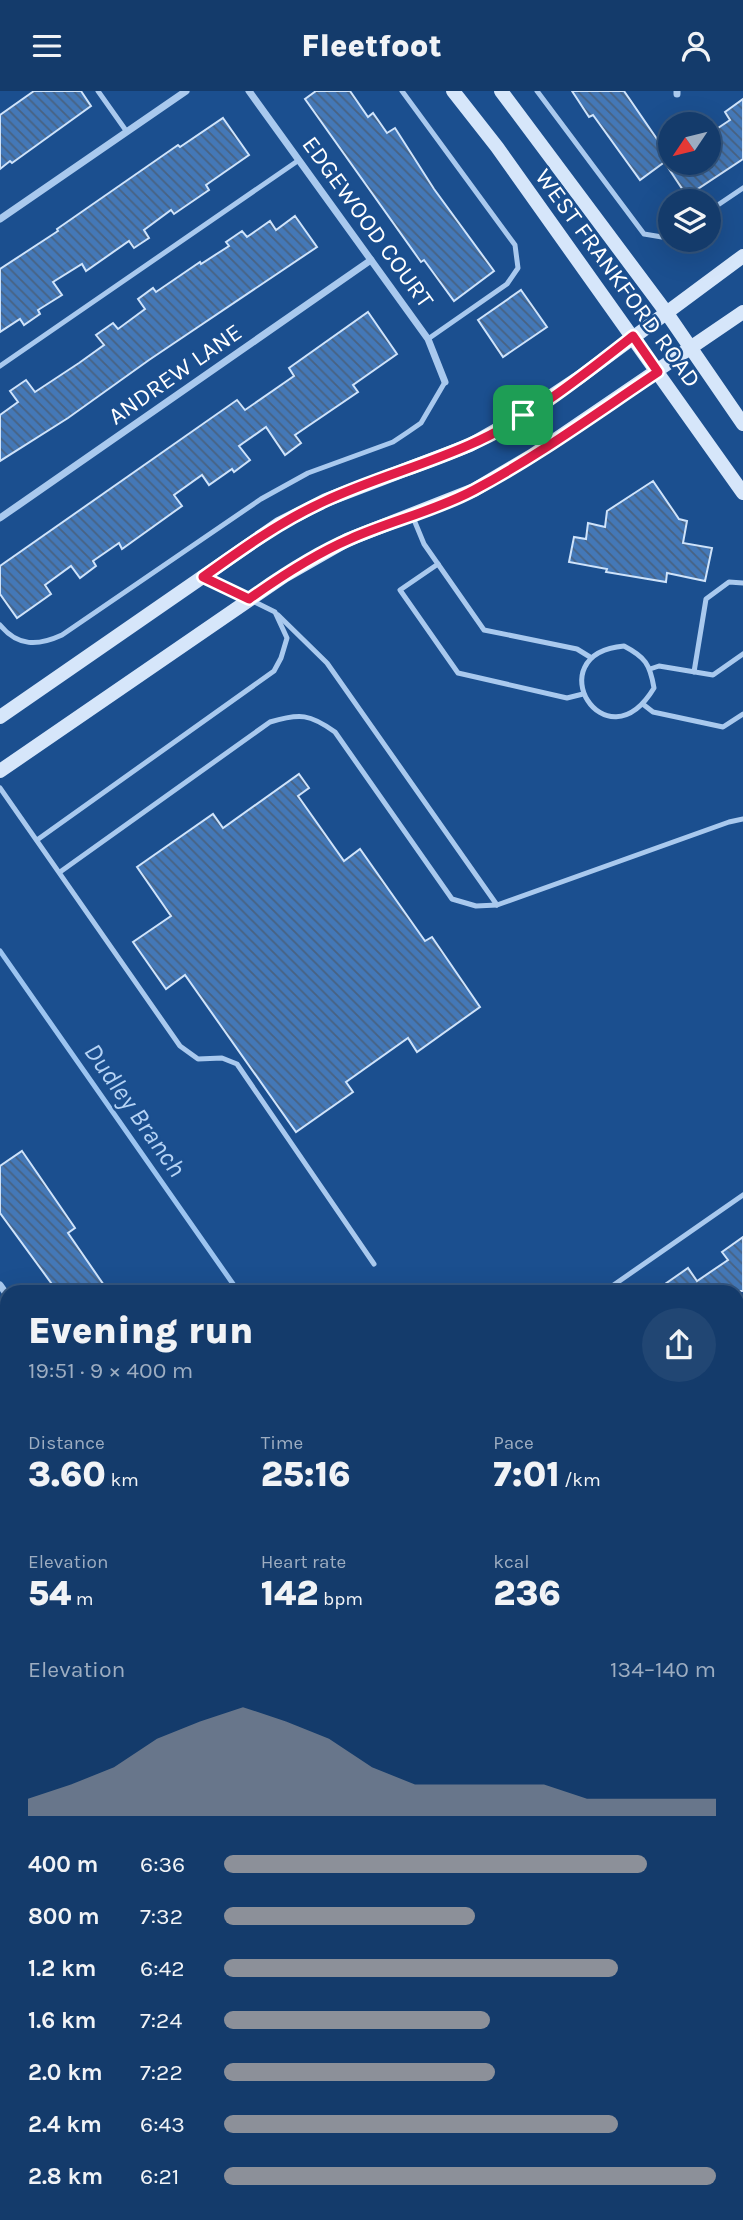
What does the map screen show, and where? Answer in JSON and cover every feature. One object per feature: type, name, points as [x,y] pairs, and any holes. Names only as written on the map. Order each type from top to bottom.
[{"type":"main road","name":"WEST FRANKFORD ROAD","points":[[453,91],[497,147],[743,493]]},
{"type":"main road","name":"WEST FRANKFORD ROAD","points":[[501,91],[666,312],[743,424]]},
{"type":"main road","points":[[0,717],[279,524],[326,500],[470,445],[523,415],[580,377],[743,256]]},
{"type":"main road","points":[[0,771],[284,576],[347,540],[456,499],[498,476],[658,372],[743,312]]},
{"type":"street","points":[[0,219],[186,91]]},
{"type":"street","name":"EDGEWOOD COURT","points":[[249,91],[428,339],[445,382]]},
{"type":"street","name":"ANDREW LANE","points":[[0,518],[371,260]]},
{"type":"lane","points":[[98,91],[127,132]]},
{"type":"lane","points":[[402,91],[515,245],[518,268],[507,284],[428,339]]},
{"type":"lane","points":[[537,91],[645,234],[658,236]]},
{"type":"lane","points":[[0,366],[299,160]]},
{"type":"lane","points":[[721,203],[743,188]]},
{"type":"lane","points":[[0,625],[14,638],[30,645],[62,635],[261,499],[308,473],[393,442],[421,423],[445,382]]},
{"type":"lane","points":[[412,515],[424,544],[484,630],[577,649],[590,657]]},
{"type":"lane","points":[[438,564],[400,590],[458,673],[567,698],[583,694]]},
{"type":"lane","points":[[203,577],[275,612],[327,663],[497,905]]},
{"type":"lane","points":[[694,672],[706,599],[729,582],[743,583]]},
{"type":"lane","points":[[37,840],[274,671],[287,638],[275,612]]},
{"type":"lane","points":[[624,646],[639,654],[650,669],[653,688],[644,705],[629,715],[610,717],[595,709],[583,694],[582,674],[590,657],[606,647],[624,646]]},
{"type":"lane","points":[[650,669],[659,666],[713,675],[743,654]]},
{"type":"lane","points":[[644,705],[653,712],[723,727],[743,714]]},
{"type":"lane","points":[[60,872],[270,722],[291,716],[316,718],[335,732],[452,899],[476,906],[497,905],[743,819]]},
{"type":"lane","points":[[0,788],[180,1047],[198,1059],[222,1058],[237,1064],[374,1264]]},
{"type":"lane","points":[[614,1285],[743,1195]]},
{"type":"building","points":[[34,91],[81,91],[91,106],[0,169],[0,115]]},
{"type":"building","points":[[316,91],[350,91],[368,117],[373,113],[387,133],[395,128],[434,189],[494,271],[454,301],[424,260],[421,262],[305,99]]},
{"type":"building","points":[[572,91],[624,91],[658,141],[658,167],[640,180],[593,115],[589,117]]},
{"type":"building","points":[[743,99],[743,159],[721,174],[721,126],[730,120],[725,112]]},
{"type":"building","points":[[223,118],[249,155],[206,185],[209,190],[174,214],[171,210],[144,230],[149,238],[134,248],[129,241],[86,271],[82,264],[53,282],[62,295],[38,310],[40,314],[24,325],[20,319],[0,332],[0,269],[178,145],[180,147]]},
{"type":"building","points":[[673,175],[719,175],[698,189],[682,189]]},
{"type":"building","points":[[295,216],[317,247],[68,418],[0,461],[0,415],[18,402],[10,391],[26,380],[35,392],[79,363],[104,345],[96,335],[113,323],[118,329],[145,309],[138,299],[153,288],[156,292],[229,246],[226,242],[242,231],[247,237],[270,221],[276,230]]},
{"type":"building","points":[[521,290],[547,327],[503,357],[478,320]]},
{"type":"building","points":[[368,312],[397,354],[353,385],[358,392],[295,435],[301,443],[285,455],[266,427],[239,446],[250,460],[209,485],[202,475],[174,495],[182,506],[122,549],[119,543],[93,561],[96,566],[80,578],[71,566],[45,585],[51,594],[17,618],[0,594],[0,566],[237,400],[245,410],[294,376],[289,368]]},
{"type":"building","points":[[653,481],[679,519],[687,521],[683,543],[712,548],[705,581],[667,573],[666,582],[606,572],[607,569],[569,562],[574,537],[586,539],[588,523],[605,527],[607,511]]},
{"type":"building","points":[[299,774],[309,788],[298,796],[344,861],[360,849],[425,941],[432,937],[480,1007],[417,1052],[408,1038],[346,1082],[353,1092],[296,1132],[185,975],[166,989],[133,942],[171,916],[137,867],[213,814],[223,828]]},
{"type":"building","points":[[22,1151],[75,1228],[68,1233],[104,1285],[53,1285],[0,1213],[0,1166]]},
{"type":"building","points":[[743,1237],[743,1285],[664,1285],[688,1268],[697,1281],[728,1260],[722,1252]]},
{"type":"waterway","name":"Dudley Branch","points":[[0,951],[234,1285]]},
{"type":"route","points":[[633,336],[658,372],[533,455],[474,490],[347,540],[249,599],[203,577],[279,524],[326,500],[470,445],[523,415],[580,377],[633,336]]}]
